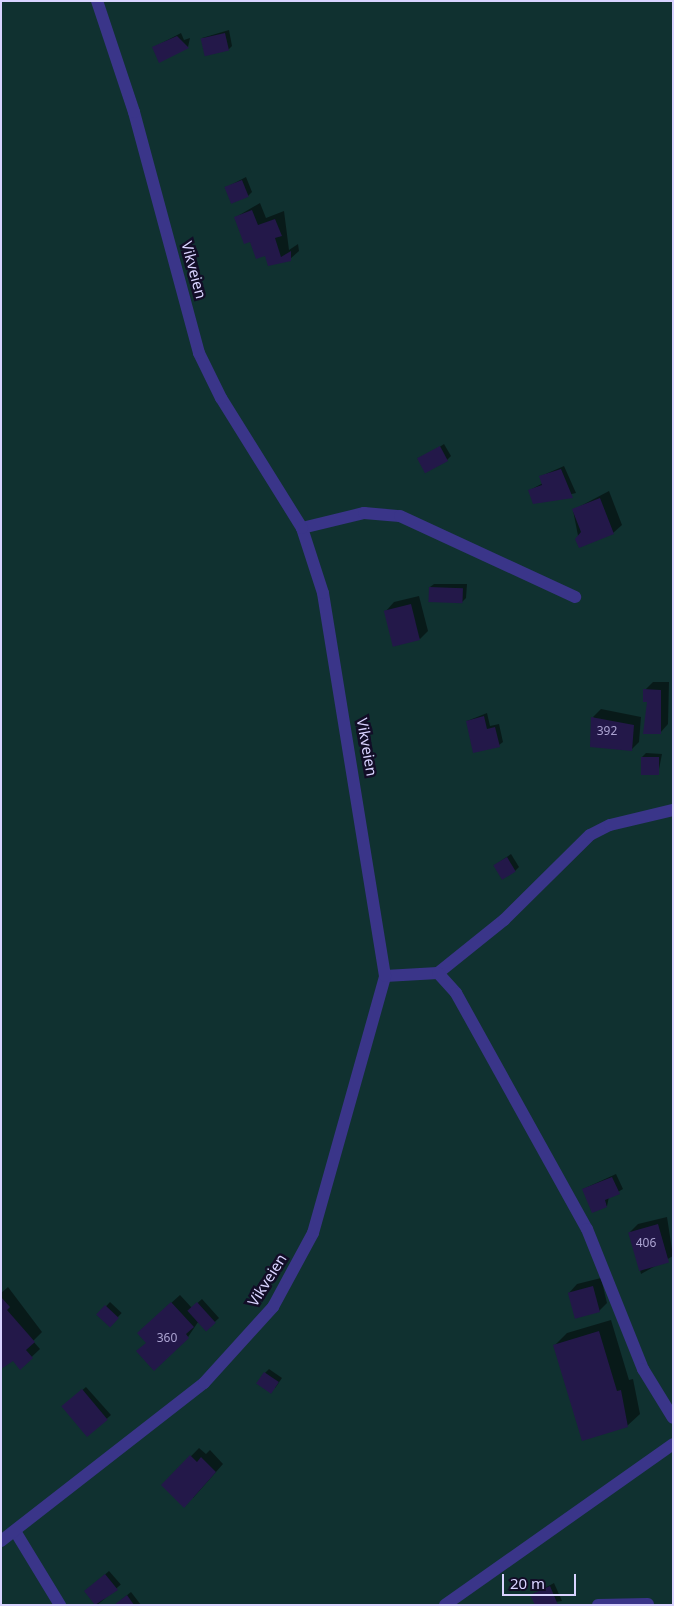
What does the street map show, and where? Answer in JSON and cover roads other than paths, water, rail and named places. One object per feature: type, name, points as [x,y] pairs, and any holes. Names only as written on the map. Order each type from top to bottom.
[{"type":"lane","name":"Vikveien","points":[[1,1541],[204,1382],[273,1307],[313,1233],[385,976],[323,593],[302,528],[221,398],[199,353],[134,112],[97,1]]},
{"type":"lane","points":[[302,528],[364,513],[400,516],[575,597]]},
{"type":"lane","points":[[385,976],[438,973],[504,920],[590,836],[610,825],[673,810]]},
{"type":"lane","points":[[438,973],[456,992],[587,1229],[643,1368],[673,1418]]},
{"type":"lane","points":[[446,1605],[673,1444]]},
{"type":"lane","points":[[16,1531],[60,1605]]},
{"type":"lane","points":[[598,1605],[648,1604]]}]
